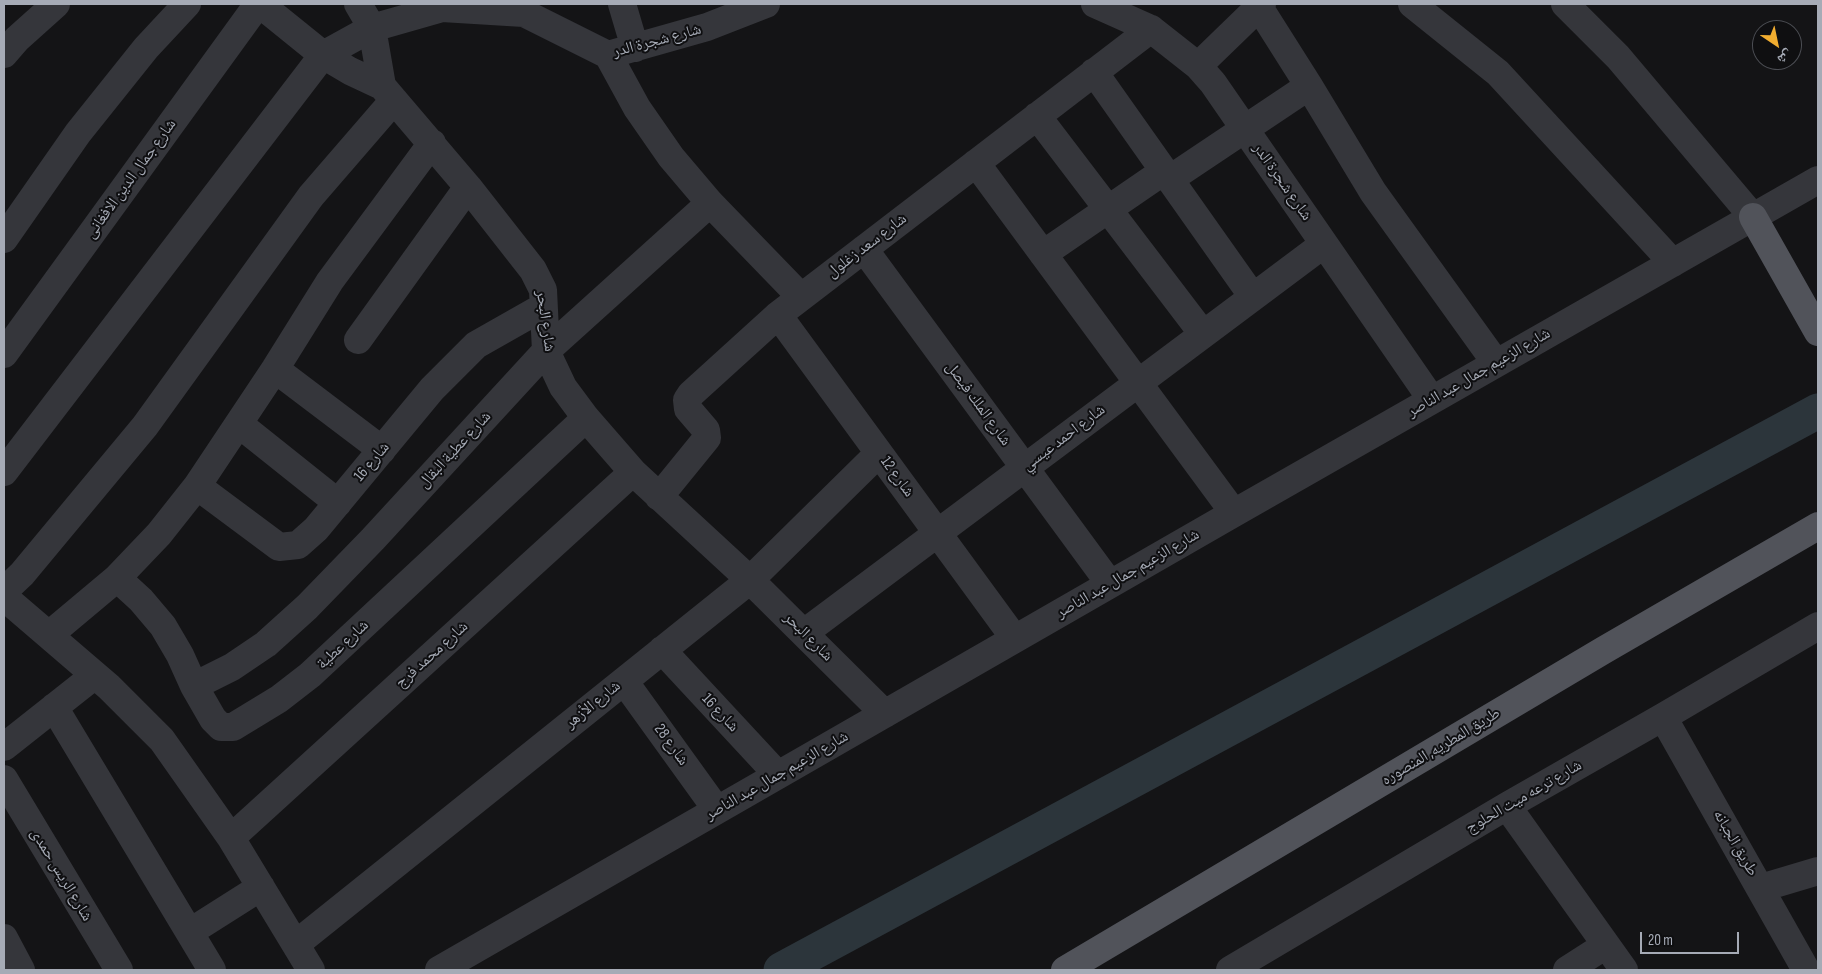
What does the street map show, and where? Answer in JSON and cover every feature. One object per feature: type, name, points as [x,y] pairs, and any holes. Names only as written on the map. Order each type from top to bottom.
[{"type":"main road","points":[[1753,217],[1818,332]]},
{"type":"main road","name":"طريق المطريه, المنصوره","points":[[1065,970],[1093,963],[1604,650],[1818,526]]},
{"type":"street","points":[[4,54],[17,39],[56,4]]},
{"type":"street","points":[[4,239],[78,133],[146,48],[187,4]]},
{"type":"street","name":"شارع البحر","points":[[259,4],[322,55],[388,93],[432,143],[534,270],[542,290],[546,351],[563,386],[586,418],[633,472],[750,580],[885,714]]},
{"type":"street","name":"شارع جمال الدين الافغانى","points":[[4,354],[259,4]]},
{"type":"street","points":[[4,591],[22,574],[145,426],[388,93],[372,28],[358,4]]},
{"type":"street","points":[[622,4],[635,48]]},
{"type":"street","name":"شارع شجرة الدر","points":[[1095,4],[1151,28],[1198,66],[1213,83],[1432,400]]},
{"type":"street","points":[[1412,4],[1498,74],[1673,263]]},
{"type":"street","points":[[1566,4],[1618,57],[1753,217]]},
{"type":"street","points":[[1198,66],[1260,5],[1373,192],[1496,363]]},
{"type":"street","name":"شارع شجرة الدر","points":[[322,55],[372,28],[441,6],[523,8],[608,55],[707,27],[755,6]]},
{"type":"street","name":"شارع سعد زغلول","points":[[660,497],[707,438],[706,430],[688,409],[687,400],[690,394],[778,315],[1151,28]]},
{"type":"street","points":[[4,472],[322,55]]},
{"type":"street","points":[[608,55],[637,108],[671,157],[710,203],[801,297]]},
{"type":"street","points":[[1094,72],[1254,297]]},
{"type":"street","points":[[1043,254],[1108,209],[1246,129],[1309,86]]},
{"type":"street","points":[[1037,116],[1203,334]]},
{"type":"street","points":[[49,635],[117,578],[159,534],[197,486],[275,369],[330,281],[432,143]]},
{"type":"street","points":[[976,163],[1234,513]]},
{"type":"street","name":"شارع الزعيم جمال عبد الناصر","points":[[439,970],[1818,180]]},
{"type":"street","points":[[358,340],[468,187]]},
{"type":"street","name":"شارع عطية البقال","points":[[194,686],[232,666],[266,644],[307,607],[373,540],[546,351],[710,203]]},
{"type":"street","name":"شارع احمد عيسي","points":[[804,633],[1324,244]]},
{"type":"street","name":"شارع الملك فيصل","points":[[864,249],[1110,584]]},
{"type":"street","name":"شارع 16","points":[[197,486],[279,547],[298,546],[316,529],[432,389],[476,345],[543,307]]},
{"type":"street","name":"شارع 12","points":[[778,315],[1014,639]]},
{"type":"street","points":[[275,369],[382,450]]},
{"type":"street","name":"شارع عطية","points":[[117,578],[141,600],[163,626],[213,719],[221,727],[233,727],[278,699],[310,675],[586,418]]},
{"type":"street","points":[[239,424],[338,503]]},
{"type":"street","name":"شارع الأزهر","points":[[296,944],[750,580],[879,453]]},
{"type":"street","name":"شارع محمد فرج","points":[[231,838],[633,472]]},
{"type":"street","points":[[4,597],[95,675],[162,740],[231,838],[312,970]]},
{"type":"street","name":"شارع ترعه ميت الحلوج","points":[[1230,970],[1507,806],[1818,626]]},
{"type":"street","name":"شارع 16","points":[[662,650],[778,775]]},
{"type":"street","points":[[4,747],[95,675]]},
{"type":"street","name":"شارع 28","points":[[624,681],[718,810]]},
{"type":"street","points":[[54,706],[212,970]]},
{"type":"street","name":"طريق الجبانه","points":[[1663,717],[1804,965]]},
{"type":"street","name":"شارع الريس حمدى","points":[[4,779],[119,970]]},
{"type":"street","points":[[1507,806],[1624,970]]},
{"type":"street","points":[[1761,888],[1818,871]]},
{"type":"street","points":[[190,932],[261,888]]},
{"type":"street","points":[[4,938],[21,970]]},
{"type":"street","points":[[1567,970],[1606,945]]},
{"type":"waterway","points":[[781,970],[1818,411]]}]
